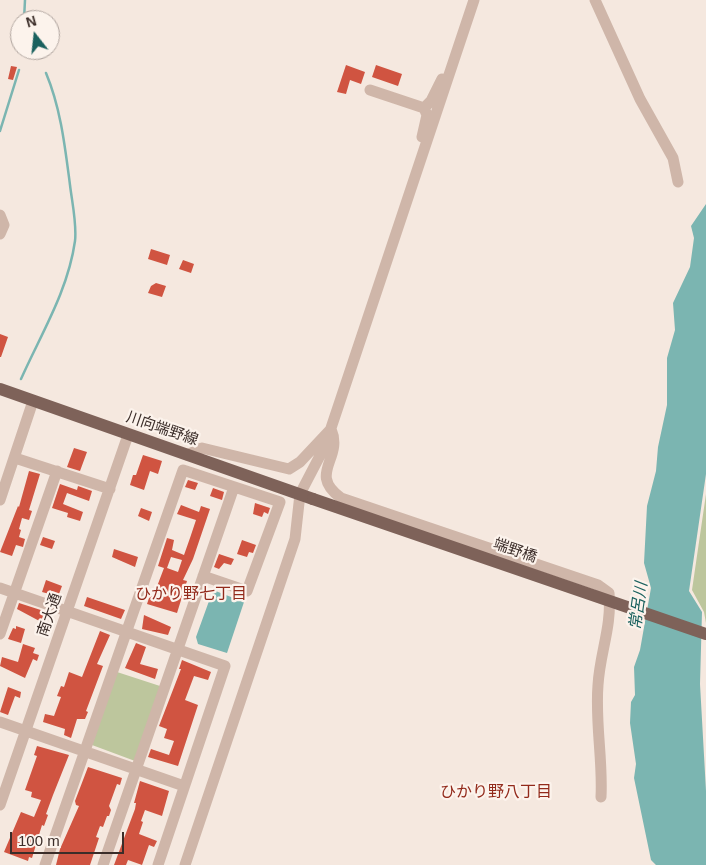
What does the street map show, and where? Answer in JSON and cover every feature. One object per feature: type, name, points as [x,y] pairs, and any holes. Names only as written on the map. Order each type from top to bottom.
[{"type":"main road","name":"川向端野線","points":[[0,389],[313,500]]},
{"type":"main road","name":"端野橋","points":[[313,500],[706,634]]},
{"type":"street","points":[[185,865],[295,538],[300,494],[325,446],[331,429],[474,0]]},
{"type":"street","points":[[595,0],[640,99],[673,158],[678,182]]},
{"type":"street","points":[[424,108],[431,101],[443,78],[451,71]]},
{"type":"street","points":[[370,90],[424,108],[427,115],[420,147],[421,159]]},
{"type":"street","points":[[0,215],[4,225],[0,234]]},
{"type":"street","points":[[0,500],[34,401]]},
{"type":"street","points":[[186,455],[202,448],[290,469],[300,462],[331,429]]},
{"type":"street","points":[[331,429],[336,439],[325,478],[329,489],[341,498],[598,585],[609,593],[611,615],[598,684],[598,746],[602,770],[601,797]]},
{"type":"street","name":"南大通","points":[[0,805],[128,435]]},
{"type":"street","points":[[14,458],[110,489]]},
{"type":"street","points":[[45,865],[183,470],[280,502],[247,591],[203,576]]},
{"type":"street","points":[[0,634],[57,471]]},
{"type":"street","points":[[104,865],[234,487]]},
{"type":"street","points":[[0,588],[224,666],[158,865]]},
{"type":"street","points":[[0,722],[184,786]]},
{"type":"green space","points":[[706,494],[706,623],[704,612],[692,590]]},
{"type":"green space","points":[[117,672],[160,686],[135,761],[92,745]]},
{"type":"water","points":[[706,204],[706,474],[689,591],[702,612],[700,684],[706,791],[706,865],[656,865],[651,860],[634,778],[636,764],[630,723],[631,702],[635,695],[634,667],[640,650],[651,588],[644,563],[647,506],[656,471],[658,447],[667,405],[667,358],[675,330],[673,303],[690,267],[694,238],[691,226]]},
{"type":"water","points":[[213,590],[244,602],[227,653],[198,644],[196,637]]},
{"type":"building","points":[[346,65],[365,72],[361,84],[350,80],[346,94],[337,92]]},
{"type":"building","points":[[376,65],[402,74],[398,86],[372,77]]},
{"type":"building","points":[[11,66],[17,67],[13,80],[8,79]]},
{"type":"building","points":[[151,249],[170,255],[167,265],[148,259]]},
{"type":"building","points":[[183,260],[194,264],[191,273],[179,269]]},
{"type":"building","points":[[156,283],[166,286],[162,297],[148,293],[151,286]]},
{"type":"building","points":[[0,334],[8,337],[1,357],[0,357]]},
{"type":"building","points":[[74,448],[87,452],[80,471],[67,467]]},
{"type":"building","points":[[143,455],[162,461],[158,474],[150,471],[144,490],[130,485],[133,475],[136,475]]},
{"type":"building","points":[[29,471],[40,474],[29,510],[32,511],[29,520],[22,518],[19,529],[21,530],[19,537],[25,539],[23,547],[16,545],[12,556],[0,552],[19,507]]},
{"type":"building","points":[[188,480],[198,483],[195,490],[185,487]]},
{"type":"building","points":[[60,484],[77,490],[78,486],[92,491],[89,501],[67,493],[63,504],[83,512],[80,521],[67,517],[68,513],[52,508]]},
{"type":"building","points":[[213,488],[224,492],[222,500],[210,496]]},
{"type":"building","points":[[255,503],[270,508],[268,514],[264,512],[262,517],[253,514]]},
{"type":"building","points":[[181,505],[199,512],[201,506],[210,509],[193,559],[183,580],[187,581],[177,613],[147,604],[150,595],[153,597],[164,568],[158,566],[167,538],[174,540],[172,550],[184,555],[196,520],[177,514]],"holes":[[[171,557],[182,560],[178,572],[167,568]]]},
{"type":"building","points":[[141,508],[152,512],[149,521],[138,516]]},
{"type":"building","points":[[43,537],[55,541],[52,549],[40,545]]},
{"type":"building","points":[[242,540],[256,545],[253,553],[249,552],[247,557],[237,554]]},
{"type":"building","points":[[114,549],[138,557],[135,567],[112,557]]},
{"type":"building","points":[[219,554],[234,559],[231,565],[224,563],[219,569],[214,567]]},
{"type":"building","points":[[46,580],[62,586],[59,594],[54,593],[53,595],[42,592]]},
{"type":"building","points":[[87,597],[125,610],[121,619],[84,606]]},
{"type":"building","points":[[19,603],[50,613],[45,624],[17,609]]},
{"type":"building","points":[[144,615],[171,627],[168,635],[142,629]]},
{"type":"building","points":[[16,626],[25,629],[21,643],[8,639],[13,628],[16,629]]},
{"type":"building","points":[[100,631],[110,635],[97,664],[103,666],[86,711],[88,712],[85,719],[77,719],[71,738],[64,735],[65,729],[43,722],[45,714],[54,716],[61,697],[57,696],[61,686],[64,687],[69,672],[82,677]]},
{"type":"building","points":[[136,643],[146,647],[140,664],[158,669],[155,679],[125,668]]},
{"type":"building","points":[[23,644],[35,648],[33,653],[39,655],[37,661],[33,659],[25,678],[0,666],[2,657],[18,662]]},
{"type":"building","points":[[182,660],[211,672],[208,680],[194,676],[185,700],[198,705],[178,766],[148,757],[151,749],[169,755],[174,741],[164,738],[167,729],[159,726],[181,669],[179,669]]},
{"type":"building","points":[[8,687],[21,692],[20,698],[15,696],[8,715],[0,712]]},
{"type":"building","points":[[37,746],[69,755],[46,814],[48,815],[44,826],[42,825],[32,858],[29,857],[28,861],[4,852],[21,812],[34,817],[41,800],[31,797],[32,792],[25,790],[37,756],[34,755]]},
{"type":"building","points":[[88,767],[122,778],[120,785],[117,784],[109,806],[111,810],[109,816],[107,816],[103,827],[100,826],[96,837],[99,838],[90,865],[56,865],[60,849],[79,806],[76,805],[75,801]]},
{"type":"building","points":[[140,781],[169,791],[162,816],[145,810],[141,821],[143,822],[139,834],[157,841],[154,847],[149,845],[142,865],[128,860],[126,865],[114,865],[135,809],[136,803],[134,803]]},
{"type":"waterway","points":[[24,10],[25,0]]},
{"type":"waterway","points":[[0,131],[19,70]]},
{"type":"waterway","points":[[21,379],[60,295],[75,241],[74,213],[62,128],[46,73]]},
{"type":"district","name":"ひかり野七丁目","points":[[191,595]]},
{"type":"district","name":"ひかり野八丁目","points":[[496,793]]},
{"type":"water label","name":"常呂川","points":[[639,606]]}]
